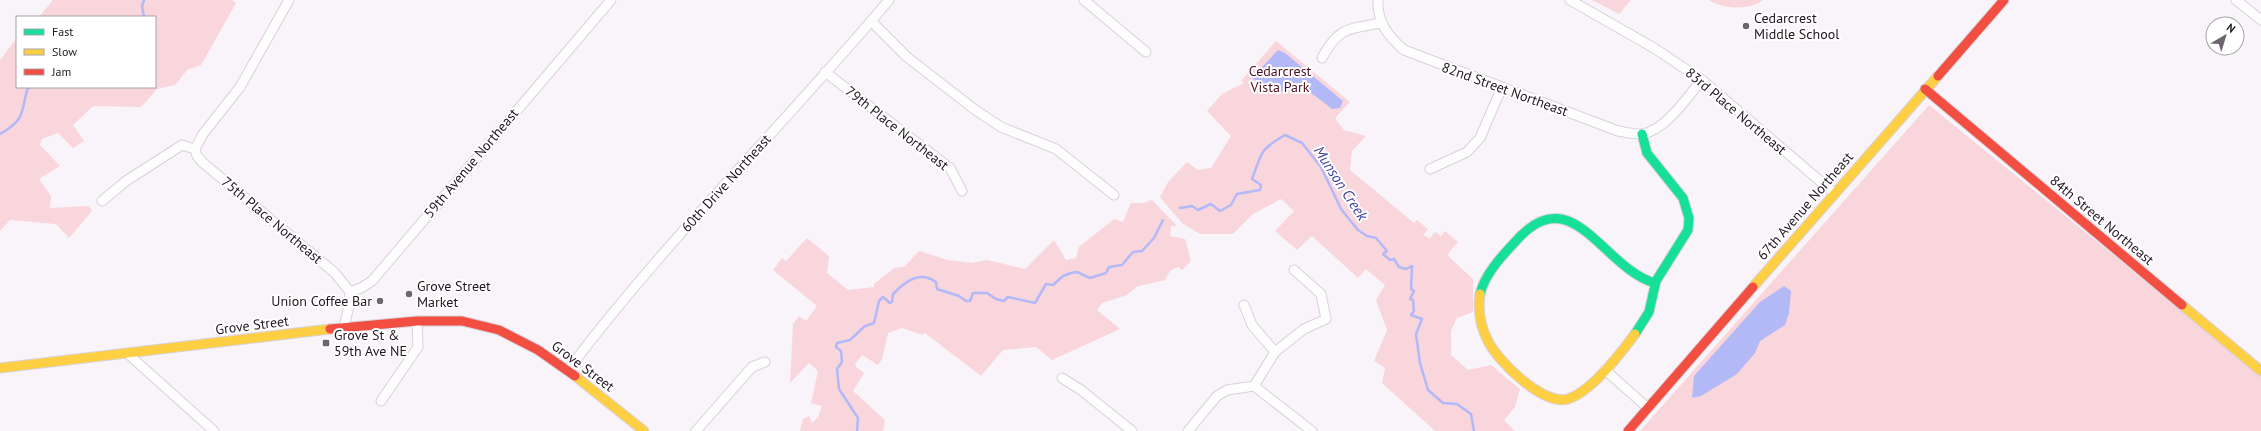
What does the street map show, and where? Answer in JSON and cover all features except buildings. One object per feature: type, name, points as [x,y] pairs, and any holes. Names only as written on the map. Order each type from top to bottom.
[{"type":"street","points":[[102,201],[126,181],[182,145],[195,149],[203,134],[240,87],[289,0]]},
{"type":"street","name":"59th Avenue Northeast","points":[[350,292],[361,288],[372,281],[611,0]]},
{"type":"street","name":"60th Drive Northeast","points":[[568,370],[692,221],[889,0]]},
{"type":"street","points":[[1084,0],[1146,52]]},
{"type":"street","points":[[1322,58],[1331,41],[1347,29],[1381,23],[1378,0]]},
{"type":"street","name":"83rd Place Northeast","points":[[1570,0],[1654,48],[1702,80],[1834,193]]},
{"type":"street","name":"67th Avenue Northeast","points":[[1628,431],[1834,193],[2004,0]]},
{"type":"street","points":[[2236,0],[2261,20]]},
{"type":"street","points":[[871,21],[907,57],[974,109],[1001,127],[1056,149],[1114,195]]},
{"type":"street","name":"82nd Street Northeast","points":[[1381,23],[1391,39],[1404,50],[1618,131],[1642,134]]},
{"type":"street","name":"79th Place Northeast","points":[[825,72],[950,168],[962,191]]},
{"type":"street","points":[[1655,283],[1634,274],[1576,224],[1558,217],[1550,217],[1541,219],[1528,229],[1486,277],[1481,286],[1478,306],[1487,340],[1498,357],[1541,394],[1559,400],[1569,399],[1586,390],[1605,370],[1647,316],[1655,283],[1683,241],[1688,230],[1690,212],[1682,197],[1646,153],[1642,134],[1656,129],[1666,120],[1702,80]]},
{"type":"street","points":[[1430,169],[1467,152],[1480,138],[1502,87]]},
{"type":"street","name":"84th Street Northeast","points":[[1925,89],[2261,371]]},
{"type":"street","name":"75th Place Northeast","points":[[195,149],[197,156],[202,162],[336,273],[350,292]]},
{"type":"street","points":[[1254,386],[1275,352],[1304,329],[1326,320],[1321,294],[1294,270]]},
{"type":"street","points":[[344,327],[349,306],[350,292]]},
{"type":"street","points":[[1244,305],[1252,325],[1275,352]]},
{"type":"street","points":[[381,401],[418,347],[417,321]]},
{"type":"street","name":"Grove Street","points":[[0,368],[128,354],[344,327],[417,321],[462,321],[499,330],[538,350],[568,370],[644,431]]},
{"type":"street","points":[[128,354],[214,431]]},
{"type":"street","points":[[696,431],[752,367],[765,362]]},
{"type":"street","points":[[1605,370],[1648,408]]},
{"type":"street","points":[[1062,378],[1081,390],[1132,431]]},
{"type":"street","points":[[1188,431],[1217,396],[1227,390],[1254,386],[1312,431]]},
{"type":"green space","points":[[53,0],[232,0],[236,3],[201,65],[187,70],[175,85],[157,89],[141,107],[93,106],[73,125],[84,141],[73,148],[58,133],[42,139],[40,145],[60,166],[39,179],[51,196],[50,208],[89,206],[92,211],[69,238],[56,224],[10,220],[0,231],[0,60],[16,39],[16,88],[156,88],[156,16],[40,16]]},
{"type":"green space","points":[[1592,0],[1631,0],[1619,14]]},
{"type":"green space","points":[[1709,0],[1763,0],[1757,4],[1736,8],[1721,5]]},
{"type":"green space","name":"Cedarcrest Vista Park","points":[[1276,41],[1350,102],[1335,118],[1344,130],[1366,136],[1352,151],[1350,170],[1414,223],[1417,220],[1428,229],[1423,235],[1430,238],[1435,232],[1441,236],[1445,231],[1458,242],[1447,255],[1473,279],[1473,312],[1457,318],[1451,331],[1451,355],[1468,370],[1491,365],[1520,389],[1515,407],[1504,420],[1515,431],[1435,431],[1382,383],[1385,368],[1374,361],[1387,330],[1376,300],[1385,285],[1366,269],[1358,278],[1312,236],[1297,250],[1275,231],[1294,211],[1281,199],[1253,214],[1233,234],[1200,234],[1182,223],[1160,197],[1168,182],[1187,162],[1198,170],[1211,168],[1231,136],[1207,111],[1222,94],[1244,83],[1241,81]]},
{"type":"green space","points":[[1929,105],[2261,375],[2261,431],[1640,431]]},
{"type":"green space","points":[[1152,200],[1177,226],[1171,226],[1170,236],[1185,239],[1191,261],[1182,270],[1178,267],[1170,271],[1165,280],[1138,286],[1127,295],[1102,303],[1097,310],[1120,329],[1052,360],[1036,347],[1003,350],[981,376],[925,333],[922,335],[902,328],[888,333],[882,359],[878,365],[862,355],[855,364],[856,367],[864,373],[853,391],[885,420],[883,431],[800,431],[803,419],[809,416],[812,423],[818,417],[822,406],[811,403],[818,371],[809,363],[790,383],[793,324],[799,316],[806,321],[817,306],[773,270],[782,258],[786,261],[807,238],[829,256],[827,273],[848,290],[874,287],[874,284],[894,268],[904,267],[919,251],[948,260],[972,263],[987,260],[1025,269],[1054,240],[1066,260],[1076,258],[1079,247],[1114,219],[1123,222],[1131,203],[1143,203]]},
{"type":"water","points":[[1278,50],[1285,53],[1343,101],[1340,108],[1332,109],[1306,91],[1293,90],[1275,93],[1252,78]]},
{"type":"water","points":[[1784,286],[1791,291],[1789,313],[1785,325],[1760,341],[1755,353],[1737,374],[1701,396],[1692,398],[1694,376],[1760,302]]},
{"type":"waterway","points":[[144,0],[142,6],[144,16]]},
{"type":"waterway","points":[[0,134],[18,121],[27,90],[29,88]]},
{"type":"waterway","name":"Munson Creek","points":[[1180,208],[1192,206],[1198,210],[1211,204],[1220,211],[1231,205],[1237,194],[1260,190],[1261,185],[1252,179],[1262,153],[1270,145],[1285,135],[1302,143],[1321,167],[1341,209],[1358,230],[1367,236],[1376,238],[1387,251],[1383,254],[1390,260],[1394,259],[1399,267],[1406,269],[1412,266],[1411,289],[1414,291],[1410,299],[1413,300],[1414,311],[1411,315],[1422,319],[1416,334],[1420,363],[1428,390],[1443,403],[1457,404],[1471,414],[1474,431]]},
{"type":"waterway","name":"Munson Creek","points":[[857,431],[858,418],[839,389],[837,369],[842,362],[841,351],[836,347],[837,343],[850,340],[865,326],[874,323],[879,301],[883,297],[890,303],[892,302],[893,294],[902,285],[918,277],[924,277],[936,282],[937,289],[959,296],[966,301],[970,301],[973,293],[987,293],[996,299],[1004,301],[1008,297],[1035,303],[1046,284],[1053,285],[1063,276],[1077,272],[1090,278],[1106,273],[1109,267],[1122,265],[1133,252],[1142,251],[1154,238],[1163,220]]},
{"type":"traffic: fast","points":[[1635,334],[1649,312],[1656,281],[1688,230],[1689,218],[1683,198],[1647,153],[1642,134]]},
{"type":"traffic: fast","points":[[1480,294],[1482,287],[1490,273],[1515,242],[1535,224],[1553,218],[1570,222],[1586,232],[1636,274],[1655,283]]},
{"type":"traffic: slow","points":[[1753,287],[1938,76]]},
{"type":"traffic: slow","points":[[1480,294],[1479,311],[1481,323],[1492,348],[1510,369],[1522,380],[1546,396],[1558,399],[1568,399],[1586,389],[1605,371],[1635,334]]},
{"type":"traffic: slow","points":[[2182,305],[2261,371]]},
{"type":"traffic: slow","points":[[0,368],[330,329]]},
{"type":"traffic: slow","points":[[575,376],[644,431]]},
{"type":"traffic: jam","points":[[1938,76],[2004,0]]},
{"type":"traffic: jam","points":[[1925,89],[2182,305]]},
{"type":"traffic: jam","points":[[1628,431],[1753,287]]},
{"type":"traffic: jam","points":[[330,329],[417,321],[462,321],[499,330],[538,350],[575,376]]},
{"type":"place","name":"Cedarcrest Middle School","points":[[1746,26]]},
{"type":"place","name":"Grove Street Market","points":[[409,294]]},
{"type":"place","name":"Union Coffee Bar","points":[[380,301]]},
{"type":"place","name":"Grove St & 59th Ave NE","points":[[326,343]]}]
